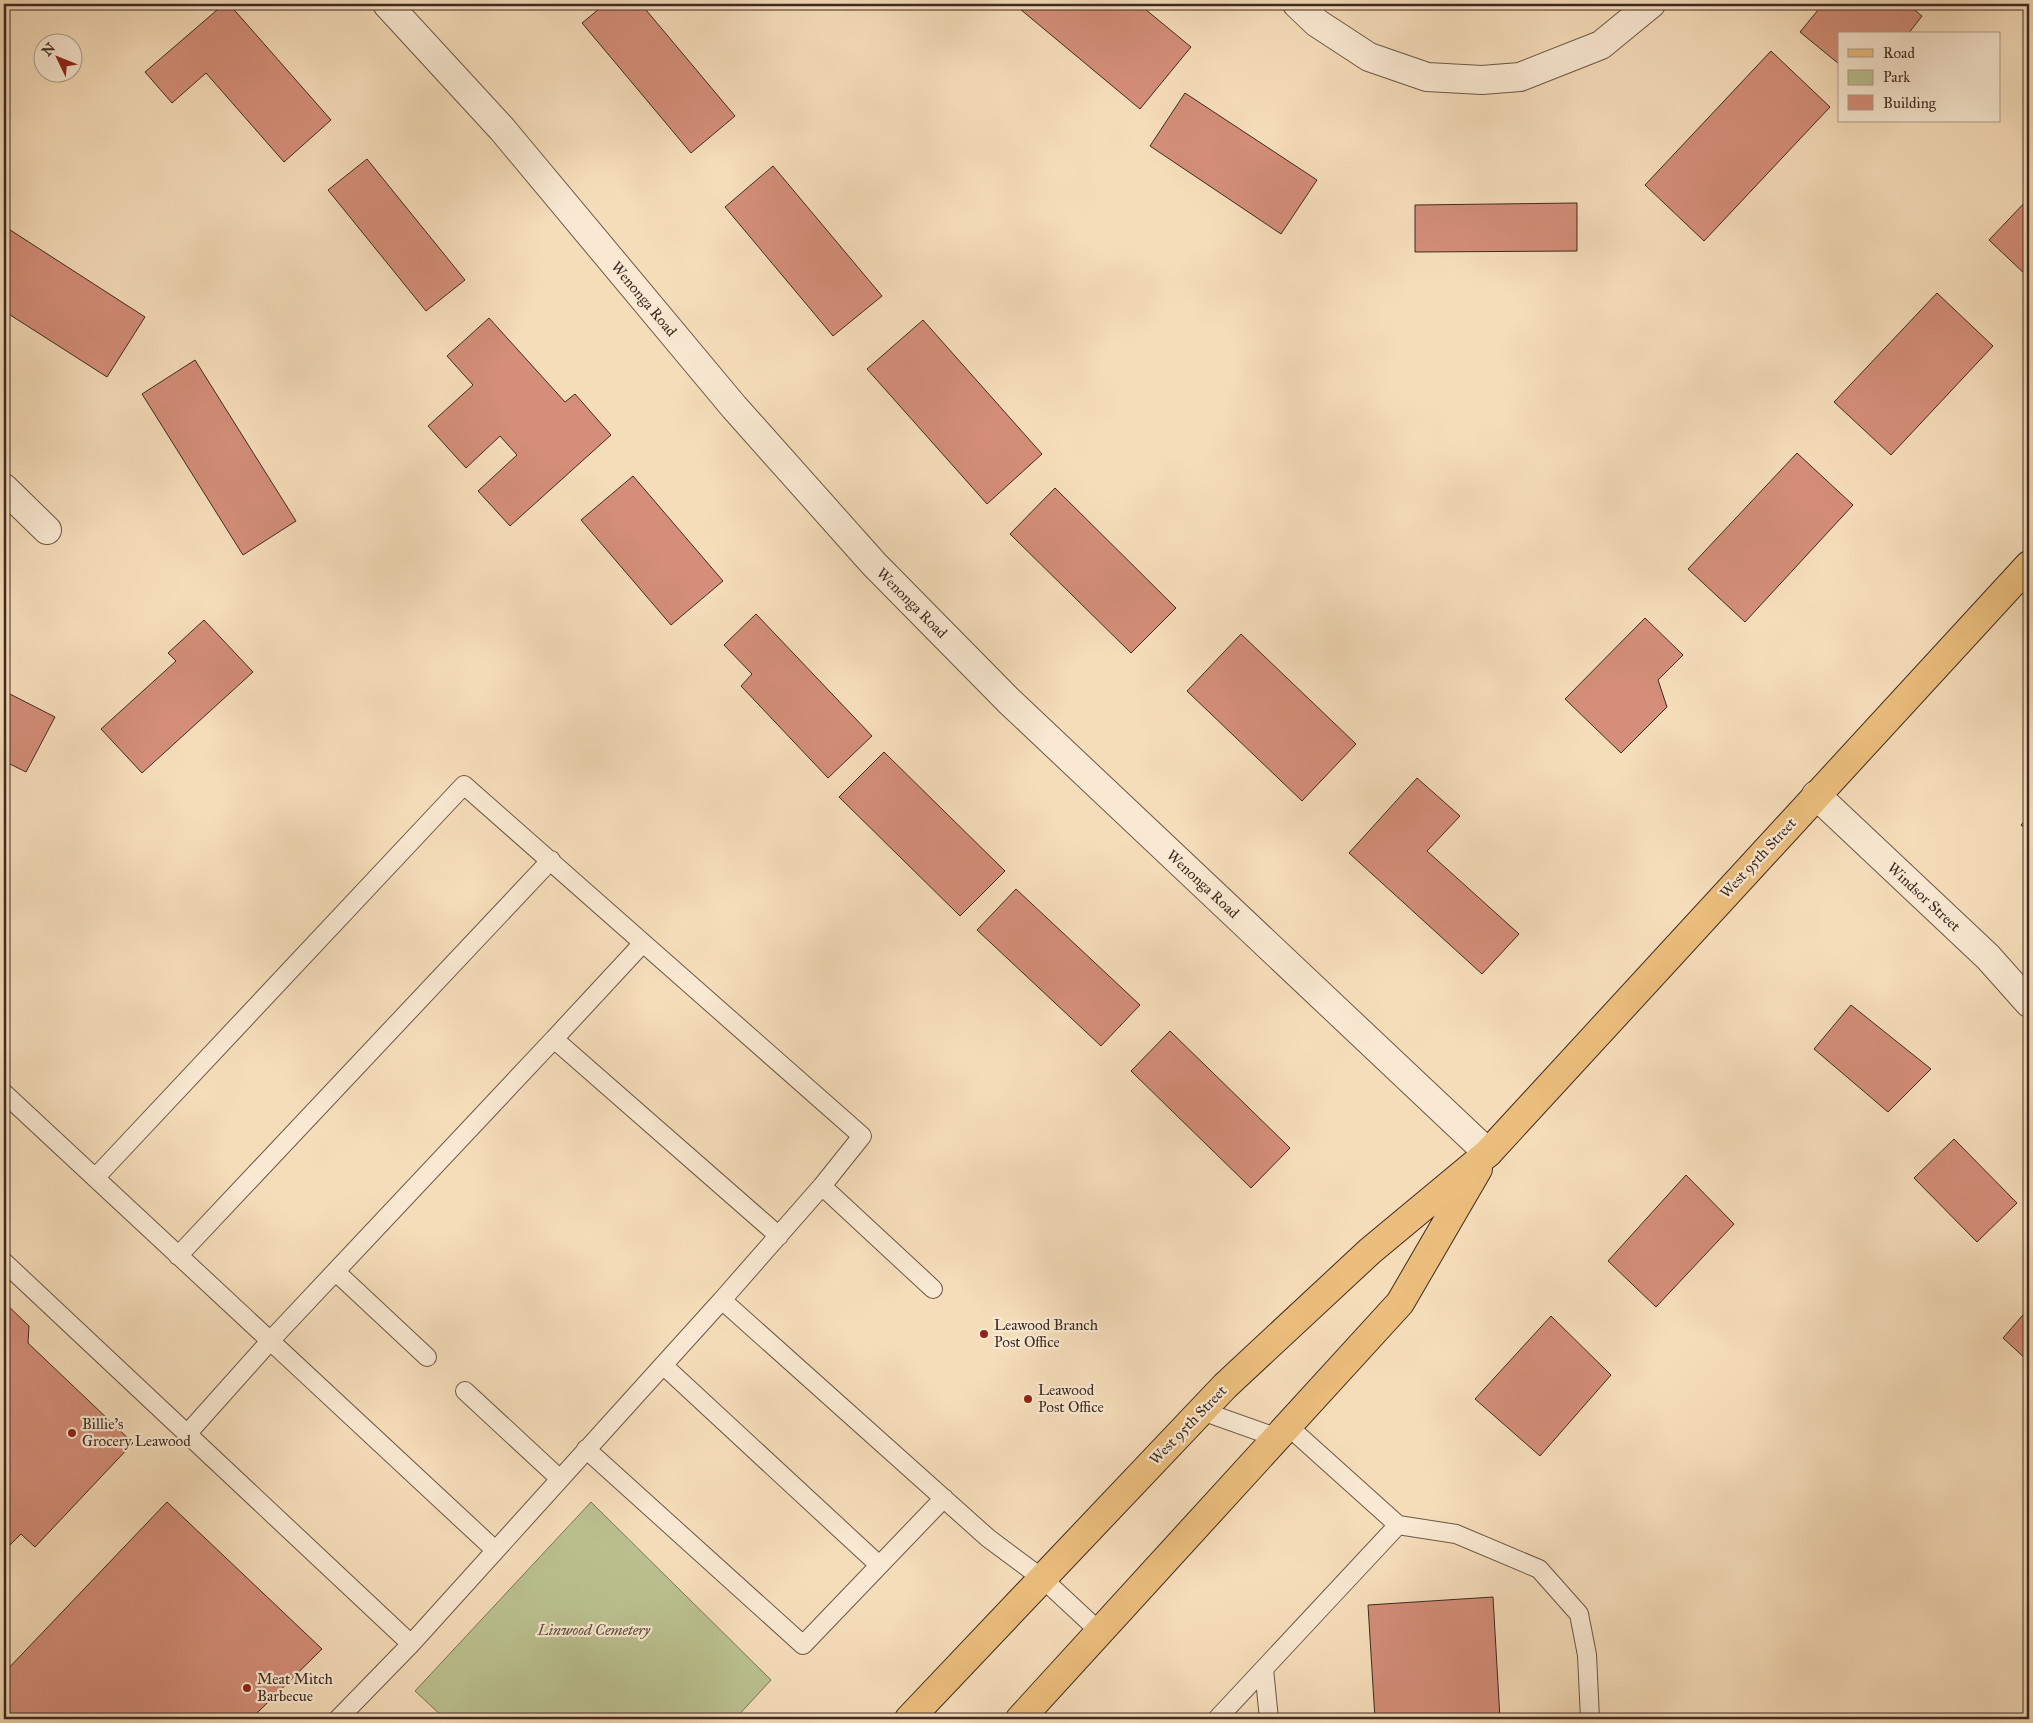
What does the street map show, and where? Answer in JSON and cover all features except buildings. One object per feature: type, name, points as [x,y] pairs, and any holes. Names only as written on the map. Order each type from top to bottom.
[{"type":"main road","name":"West 95th Street","points":[[909,1719],[1225,1386],[1370,1251],[1488,1153],[2029,565]]},
{"type":"main road","name":"West 95th Street","points":[[1020,1719],[1400,1303],[1488,1153]]},
{"type":"street","name":"Wenonga Road","points":[[387,4],[502,129],[734,407],[874,564],[1009,701],[1488,1153]]},
{"type":"street","points":[[1297,4],[1318,23],[1369,57],[1427,77],[1482,80],[1520,76],[1601,45],[1651,4]]},
{"type":"street","points":[[4,488],[47,530]]},
{"type":"street","name":"Windsor Street","points":[[1816,795],[1988,957],[2029,1003]]},
{"type":"lane","points":[[95,1178],[464,785],[862,1136],[822,1186],[722,1300],[411,1644],[338,1719]]},
{"type":"lane","points":[[178,1256],[550,860]]},
{"type":"lane","points":[[187,1434],[270,1341],[643,943]]},
{"type":"lane","points":[[554,1039],[779,1236]]},
{"type":"lane","points":[[4,1093],[495,1550]]},
{"type":"lane","points":[[822,1186],[933,1289]]},
{"type":"lane","points":[[4,1262],[411,1644]]},
{"type":"lane","points":[[336,1272],[428,1357]]},
{"type":"lane","points":[[722,1300],[988,1538],[1043,1578],[1100,1632]]},
{"type":"lane","points":[[663,1365],[879,1565]]},
{"type":"lane","points":[[465,1392],[560,1479]]},
{"type":"lane","points":[[1202,1411],[1284,1432],[1398,1525],[1456,1534],[1539,1569],[1579,1614],[1587,1656],[1590,1719]]},
{"type":"lane","points":[[586,1450],[803,1645],[944,1498]]},
{"type":"lane","points":[[1217,1719],[1398,1525]]},
{"type":"lane","points":[[1264,1669],[1269,1719]]},
{"type":"green space","name":"Linwood Cemetery","points":[[591,1502],[771,1680],[735,1719],[445,1719],[415,1691]]},
{"type":"place","name":"Leawood Branch Post Office","points":[[984,1334]]},
{"type":"place","name":"Leawood Post Office","points":[[1028,1399]]},
{"type":"place","name":"Billie's Grocery Leawood","points":[[72,1433]]},
{"type":"place","name":"Meat Mitch Barbecue","points":[[247,1688]]}]
